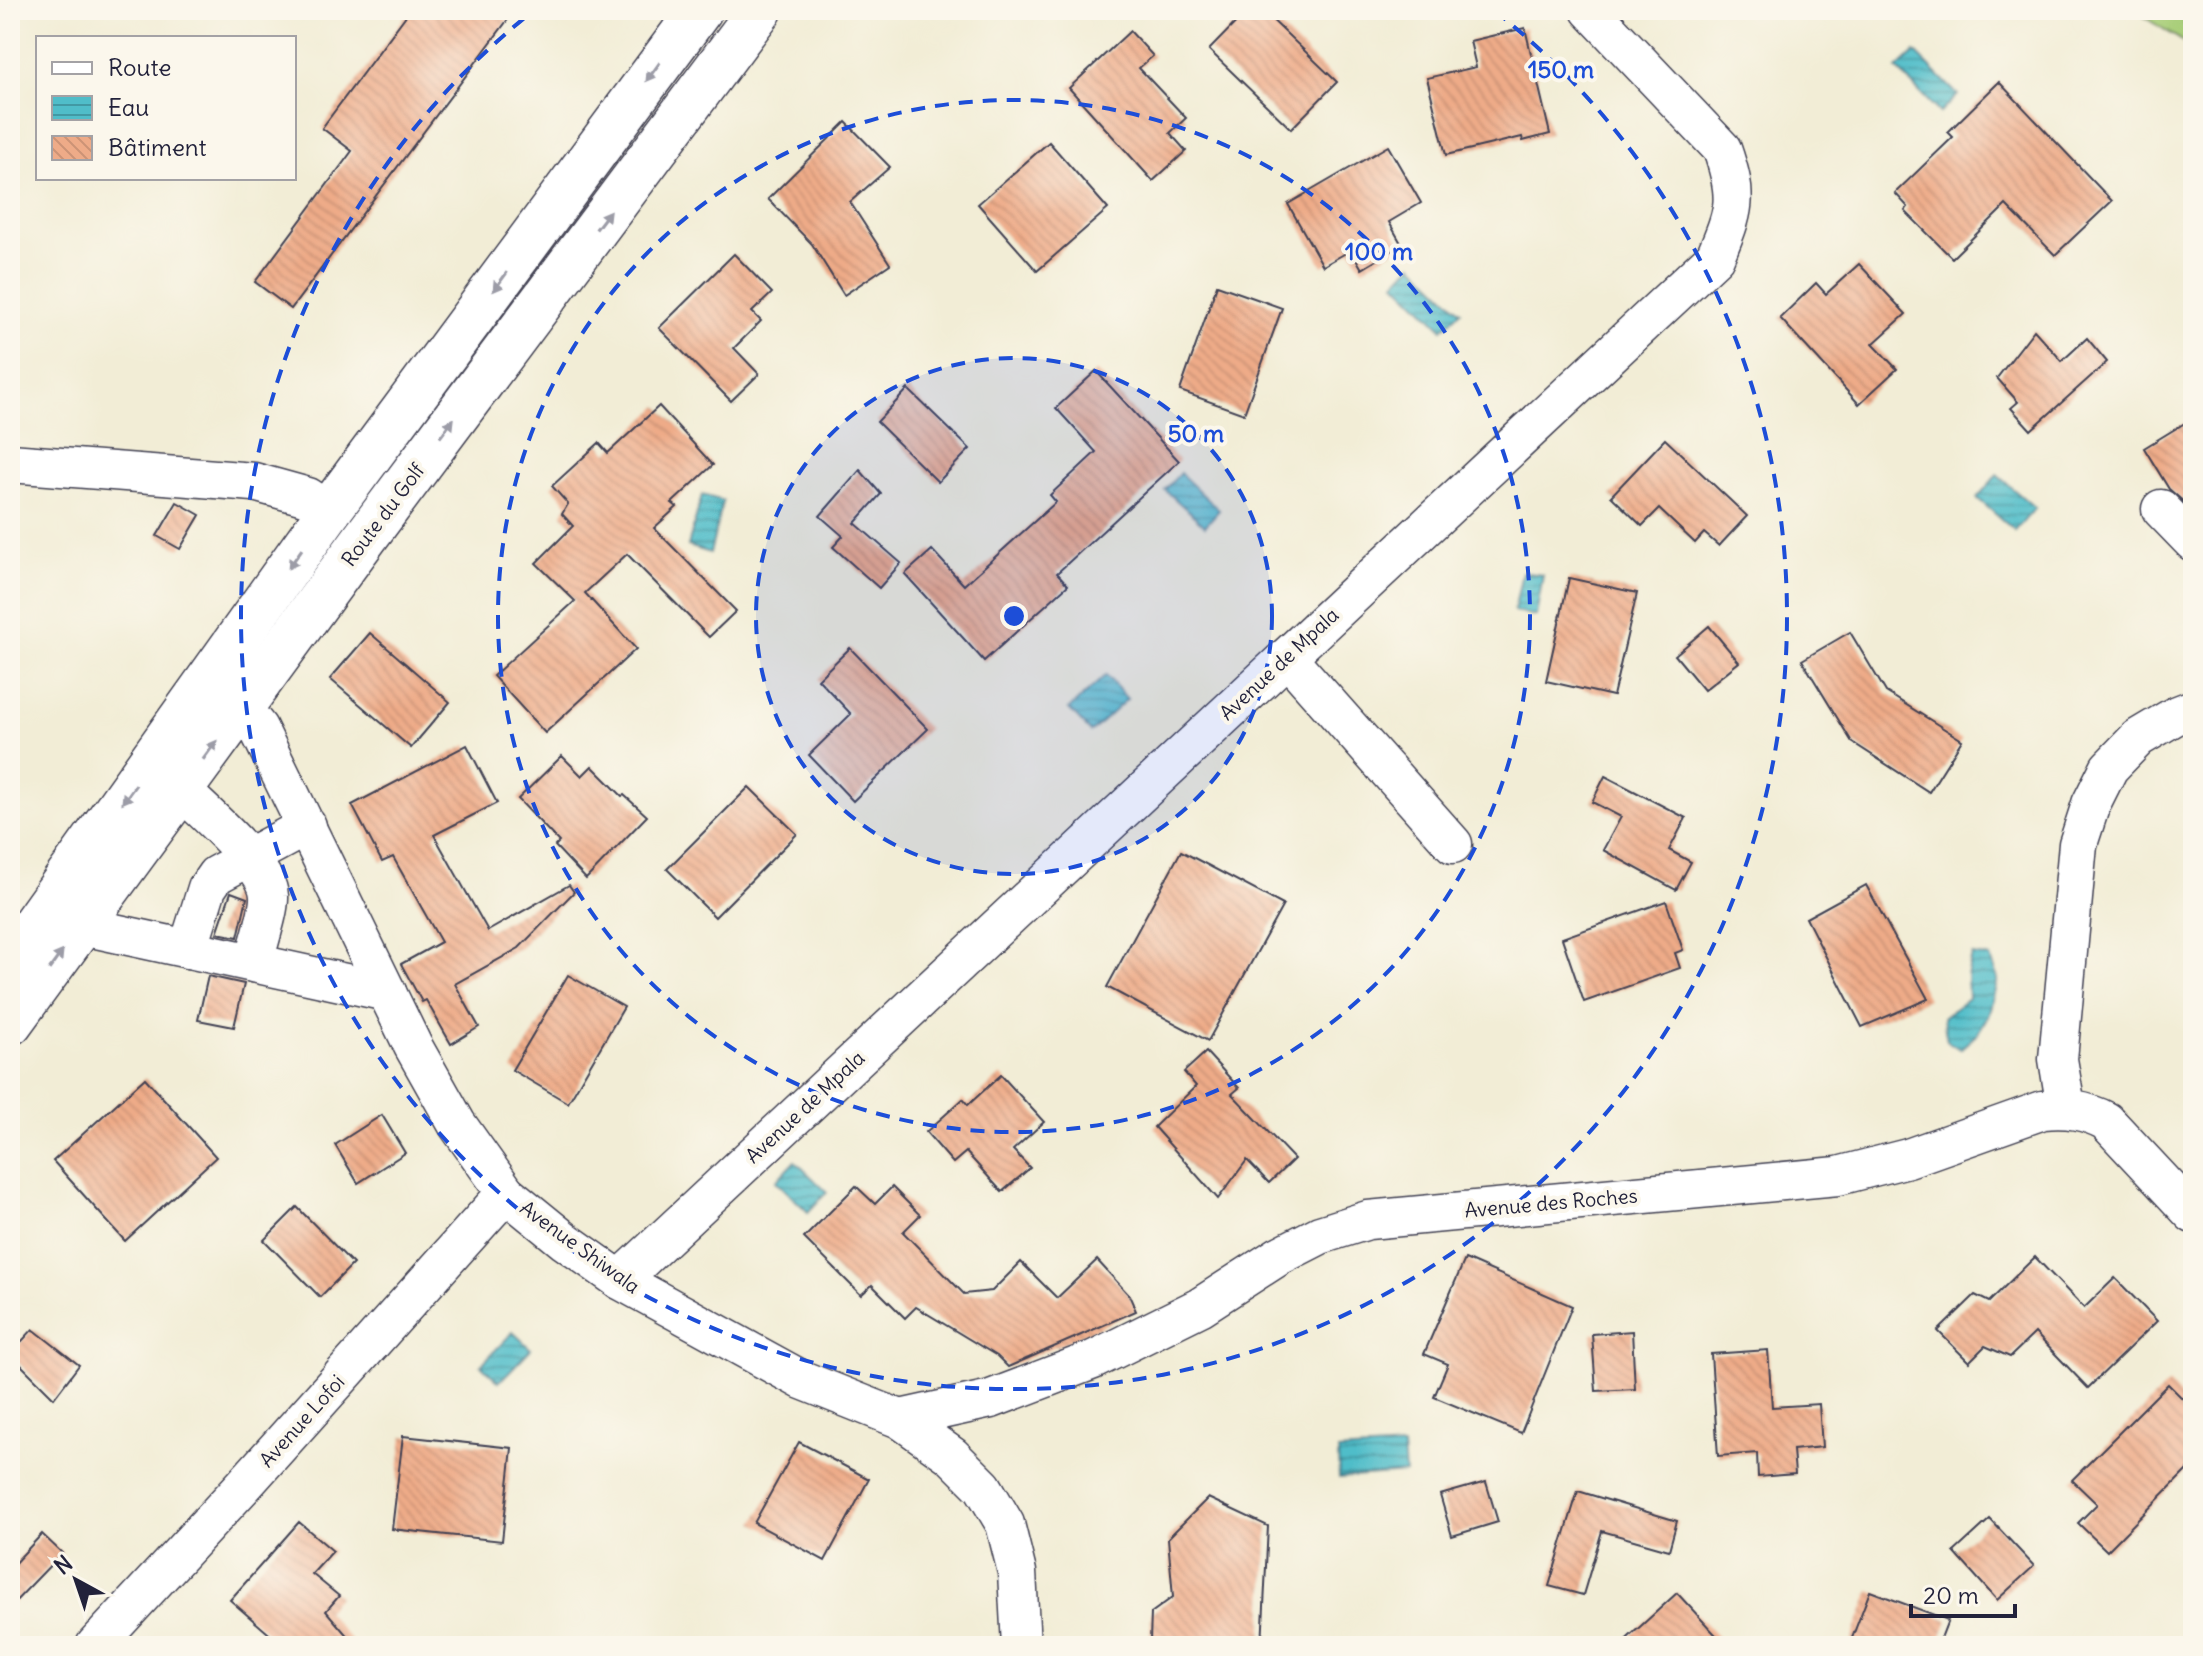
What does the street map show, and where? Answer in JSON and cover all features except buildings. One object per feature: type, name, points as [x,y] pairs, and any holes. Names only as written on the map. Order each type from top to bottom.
[{"type":"main road","points":[[10,958],[224,696],[329,511],[700,10]]},
{"type":"main road","name":"Route du Golf","points":[[10,1023],[181,790],[224,696],[365,538],[760,10]]},
{"type":"main road","points":[[329,511],[365,538]]},
{"type":"street","name":"Avenue de Mpala","points":[[620,1280],[1715,257],[1733,216],[1732,179],[1722,149],[1590,10]]},
{"type":"street","points":[[10,463],[254,482],[308,497],[329,511]]},
{"type":"street","points":[[2161,509],[2193,542]]},
{"type":"street","points":[[1287,657],[1453,844]]},
{"type":"street","name":"Avenue Shiwala","points":[[224,696],[258,728],[270,749],[413,1046],[457,1124],[506,1193],[620,1280],[802,1380],[900,1419],[952,1456],[983,1487],[1005,1524],[1017,1572],[1021,1646]]},
{"type":"street","points":[[2066,1108],[2058,1059],[2078,844],[2091,804],[2109,768],[2138,738],[2193,709]]},
{"type":"street","points":[[181,790],[248,855],[270,895],[254,963]]},
{"type":"street","points":[[188,949],[207,888],[216,875],[248,855],[307,826]]},
{"type":"street","points":[[85,921],[96,929],[387,992]]},
{"type":"street","name":"Avenue des Roches","points":[[900,1419],[991,1399],[1093,1360],[1200,1307],[1320,1235],[1368,1220],[1838,1176],[1908,1158],[2043,1110],[2066,1108],[2089,1112],[2106,1121],[2193,1214]]},
{"type":"street","name":"Avenue Lofoi","points":[[95,1646],[506,1193]]},
{"type":"green space","points":[[2134,10],[2193,10],[2193,48]]},
{"type":"water","points":[[1915,52],[1958,95],[1940,113],[1897,69]]},
{"type":"water","points":[[1413,264],[1461,311],[1443,329],[1395,282]]},
{"type":"water","points":[[1180,473],[1219,510],[1205,526],[1165,490]]},
{"type":"water","points":[[1997,475],[2035,508],[2015,531],[1977,498]]},
{"type":"water","points":[[702,495],[723,501],[710,553],[688,546]]},
{"type":"water","points":[[1522,572],[1543,575],[1536,616],[1514,612]]},
{"type":"water","points":[[1106,675],[1127,699],[1091,732],[1069,709]]},
{"type":"water","points":[[1972,955],[1990,958],[1998,979],[1988,1016],[1977,1034],[1960,1049],[1947,1041],[1943,1018],[1968,998],[1967,976]]},
{"type":"water","points":[[795,1161],[827,1192],[808,1212],[776,1181]]},
{"type":"water","points":[[513,1332],[531,1349],[499,1382],[481,1365]]},
{"type":"water","points":[[1403,1447],[1405,1473],[1339,1478],[1338,1451]]}]
